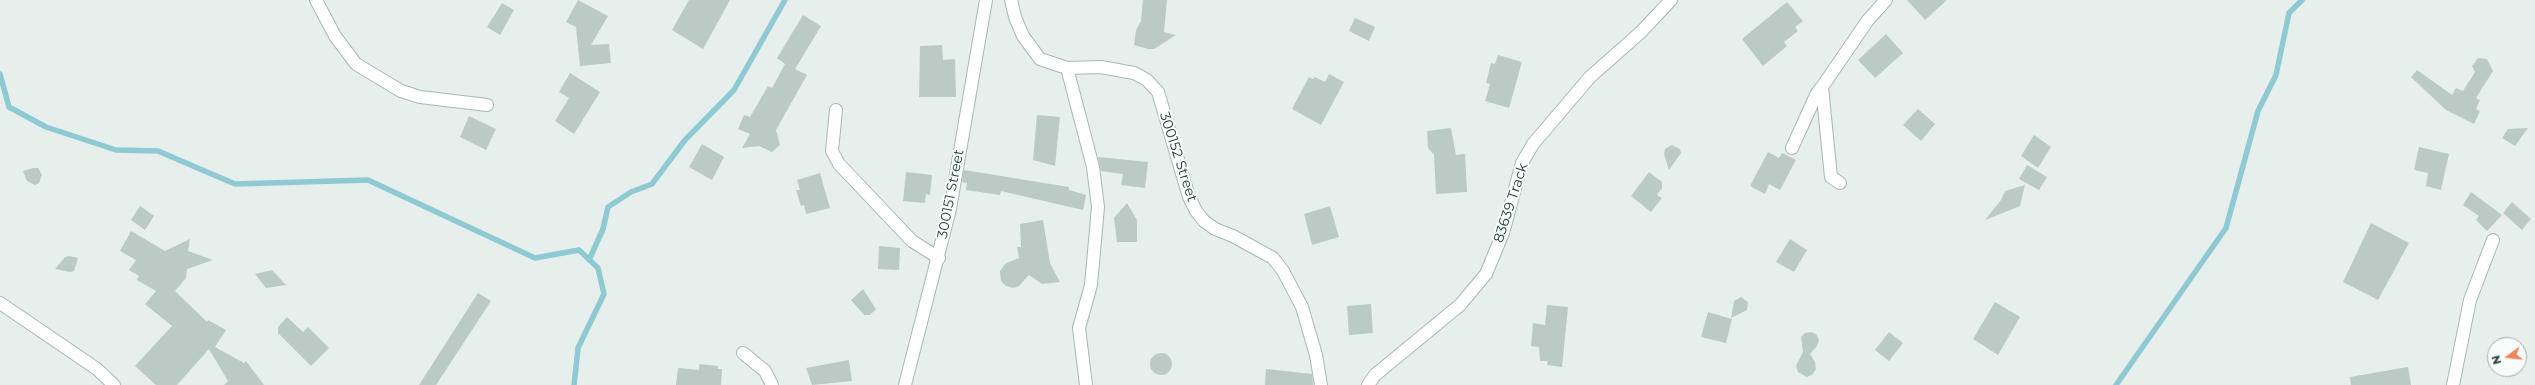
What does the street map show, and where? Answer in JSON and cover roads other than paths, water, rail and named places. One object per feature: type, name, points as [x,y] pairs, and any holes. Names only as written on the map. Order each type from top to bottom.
[{"type":"street","points":[[316,0],[335,36],[356,64],[401,91],[420,97],[486,105]]},
{"type":"street","name":"300151 Street","points":[[905,385],[939,258],[950,209],[986,0]]},
{"type":"street","name":"300152 Street","points":[[1011,0],[1015,17],[1030,47],[1040,59],[1067,68],[1101,67],[1134,73],[1147,80],[1158,92],[1189,197],[1196,211],[1204,221],[1215,229],[1233,236],[1273,258],[1283,270],[1302,307],[1316,354],[1321,385]]},
{"type":"street","name":"83639 Track","points":[[1368,385],[1375,375],[1460,305],[1482,278],[1503,234],[1522,163],[1533,144],[1590,77],[1642,32],[1671,0]]},
{"type":"street","points":[[1792,148],[1817,93],[1868,20],[1886,0]]},
{"type":"street","points":[[1067,68],[1093,167],[1098,207],[1091,285],[1079,328],[1086,385]]},
{"type":"street","points":[[1822,87],[1831,177],[1840,183]]},
{"type":"street","points":[[836,110],[832,151],[840,164],[912,241],[939,258]]},
{"type":"street","points":[[2452,385],[2470,300],[2493,240]]},
{"type":"street","points":[[0,303],[97,368],[114,385]]},
{"type":"street","points":[[743,353],[765,371],[772,385]]},
{"type":"waterway","points":[[589,260],[603,229],[608,207],[631,192],[652,184],[685,140],[734,90],[785,0]]},
{"type":"waterway","points":[[2116,385],[2226,228],[2258,111],[2276,75],[2289,13],[2302,0]]},
{"type":"waterway","points":[[0,74],[9,107],[46,127],[116,150],[158,151],[235,184],[368,180],[535,258],[579,250],[598,268],[604,294],[578,348],[574,385]]}]
